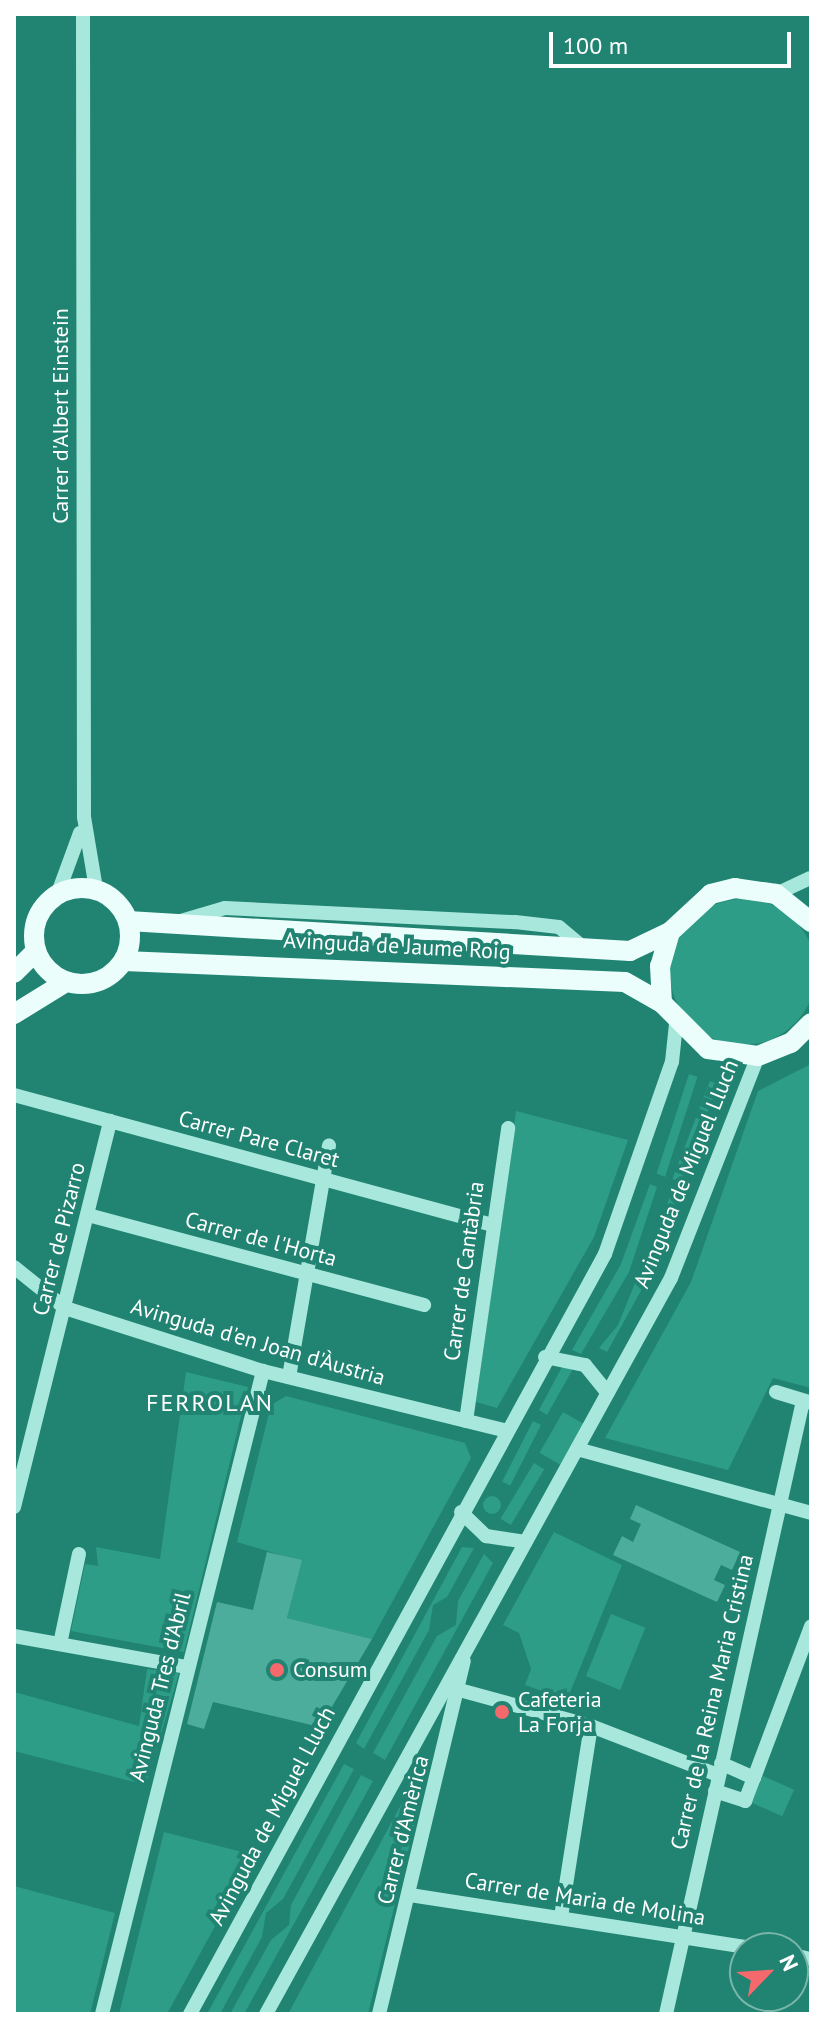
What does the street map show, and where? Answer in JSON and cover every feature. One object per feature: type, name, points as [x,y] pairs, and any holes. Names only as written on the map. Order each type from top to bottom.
[{"type":"main road","name":"Avinguda de Jaume Roig","points":[[128,921],[168,926],[630,951],[670,932],[711,894],[735,888],[776,894]]},
{"type":"main road","points":[[14,973],[36,951],[42,908],[58,893],[96,889],[116,901],[128,921],[124,961],[88,984],[66,982],[14,1014]]},
{"type":"main road","points":[[776,894],[811,922]]},
{"type":"main road","points":[[670,932],[660,966],[662,1003],[676,1025],[708,1049],[758,1056],[791,1043],[811,1023]]},
{"type":"main road","points":[[36,951],[66,982]]},
{"type":"main road","name":"Avinguda de Jaume Roig","points":[[124,961],[625,982],[662,1003]]},
{"type":"street","name":"Carrer d'Albert Einstein","points":[[83,14],[84,817],[96,889]]},
{"type":"street","name":"Carrer d'Albert Einstein","points":[[58,893],[84,817]]},
{"type":"street","points":[[776,894],[811,878]]},
{"type":"street","name":"Avinguda de Miguel Lluch","points":[[190,2014],[504,1430],[605,1254],[672,1062],[676,1025]]},
{"type":"street","name":"Avinguda de Miguel Lluch","points":[[266,2014],[671,1278],[758,1056]]},
{"type":"street","name":"Carrer Pare Claret","points":[[14,1095],[492,1225]]},
{"type":"street","name":"Carrer de Pizarro","points":[[14,1507],[110,1121]]},
{"type":"street","name":"Carrer de Cantàbria","points":[[466,1421],[508,1128]]},
{"type":"street","points":[[289,1377],[329,1145]]},
{"type":"street","name":"Carrer de l'Horta","points":[[88,1215],[424,1305]]},
{"type":"street","name":"Avinguda d'en Joan d'Àustria","points":[[14,1267],[65,1308],[263,1371],[504,1430]]},
{"type":"street","points":[[545,1357],[585,1365],[608,1393]]},
{"type":"street","name":"Avinguda Tres d'Abril","points":[[102,2014],[263,1371]]},
{"type":"street","points":[[776,1392],[807,1402]]},
{"type":"street","name":"Carrer de la Reina Maria Cristina","points":[[666,2014],[779,1505],[807,1402]]},
{"type":"street","points":[[577,1449],[811,1513]]},
{"type":"street","points":[[461,1512],[486,1536],[526,1542]]},
{"type":"street","points":[[60,1644],[79,1554]]},
{"type":"street","points":[[715,1791],[745,1801],[811,1626]]},
{"type":"street","points":[[14,1636],[187,1667]]},
{"type":"street","name":"Carrer d'Amèrica","points":[[379,2014],[462,1687],[465,1657]]},
{"type":"street","points":[[444,1690],[462,1687],[754,1778]]},
{"type":"street","points":[[561,1917],[591,1726]]},
{"type":"street","name":"Carrer de Maria de Molina","points":[[410,1895],[729,1943]]},
{"type":"green space","points":[[743,899],[771,905],[794,921],[810,944],[816,972],[810,1000],[794,1023],[771,1039],[743,1045],[715,1039],[692,1023],[676,1000],[670,972],[676,944],[692,921],[715,905]]},
{"type":"green space","points":[[811,1064],[811,1388],[773,1378],[728,1470],[605,1438],[691,1282],[758,1091]]},
{"type":"green space","points":[[689,1074],[698,1077],[665,1177],[657,1174]]},
{"type":"green space","points":[[710,1081],[718,1084],[681,1182],[672,1179]]},
{"type":"green space","points":[[516,1111],[628,1140],[594,1237],[497,1408],[476,1402]]},
{"type":"green space","points":[[650,1184],[657,1187],[629,1272],[581,1354],[572,1350],[621,1264]]},
{"type":"green space","points":[[672,1192],[679,1194],[648,1278],[607,1352],[599,1348],[618,1325]]},
{"type":"green space","points":[[563,1365],[574,1367],[547,1415],[539,1410]]},
{"type":"green space","points":[[186,1372],[248,1387],[184,1652],[71,1631],[85,1564],[98,1566],[96,1547],[160,1559]]},
{"type":"green space","points":[[286,1396],[465,1443],[471,1458],[372,1639],[287,1618],[301,1561],[237,1542],[271,1405]]},
{"type":"green space","points":[[563,1412],[584,1424],[560,1465],[540,1453]]},
{"type":"green space","points":[[533,1421],[541,1425],[510,1486],[502,1482]]},
{"type":"green space","points":[[534,1463],[544,1469],[511,1525],[501,1519]]},
{"type":"green space","points":[[492,1496],[501,1505],[492,1514],[483,1505]]},
{"type":"green space","points":[[554,1532],[622,1565],[567,1700],[525,1685],[531,1669],[519,1633],[503,1625]]},
{"type":"green space","points":[[462,1547],[474,1548],[447,1597],[433,1605],[429,1630],[364,1749],[356,1743]]},
{"type":"green space","points":[[484,1554],[493,1563],[385,1760],[373,1753],[437,1636],[456,1625],[458,1601]]},
{"type":"green space","points":[[611,1614],[645,1628],[620,1690],[586,1676]]},
{"type":"green space","points":[[147,1669],[179,1673],[146,1785],[14,1751],[14,1692],[139,1726]]},
{"type":"green space","points":[[344,1764],[354,1769],[283,1899],[266,1913],[262,1937],[220,2014],[207,2014]]},
{"type":"green space","points":[[361,1775],[373,1781],[244,2014],[230,2014],[271,1940],[289,1925],[291,1905]]},
{"type":"green space","points":[[763,1776],[794,1790],[782,1816],[751,1802]]},
{"type":"green space","points":[[409,1790],[422,1794],[368,2014],[288,2014]]},
{"type":"green space","points":[[164,1832],[254,1855],[167,2014],[119,2014]]},
{"type":"green space","points":[[14,1886],[115,1913],[90,2014],[14,2014]]},
{"type":"building","points":[[636,1505],[740,1552],[732,1570],[721,1565],[714,1580],[725,1585],[717,1602],[613,1555],[622,1536],[633,1542],[641,1524],[630,1519]]},
{"type":"building","name":"Consum","points":[[267,1552],[302,1560],[287,1618],[372,1639],[320,1727],[213,1702],[204,1729],[187,1724],[217,1602],[253,1610]]},
{"type":"place","name":"Consum","points":[[277,1670]]},
{"type":"place","name":"Cafeteria La Forja","points":[[502,1712]]},
{"type":"district","name":"FERROLAN","points":[[210,1403]]}]
